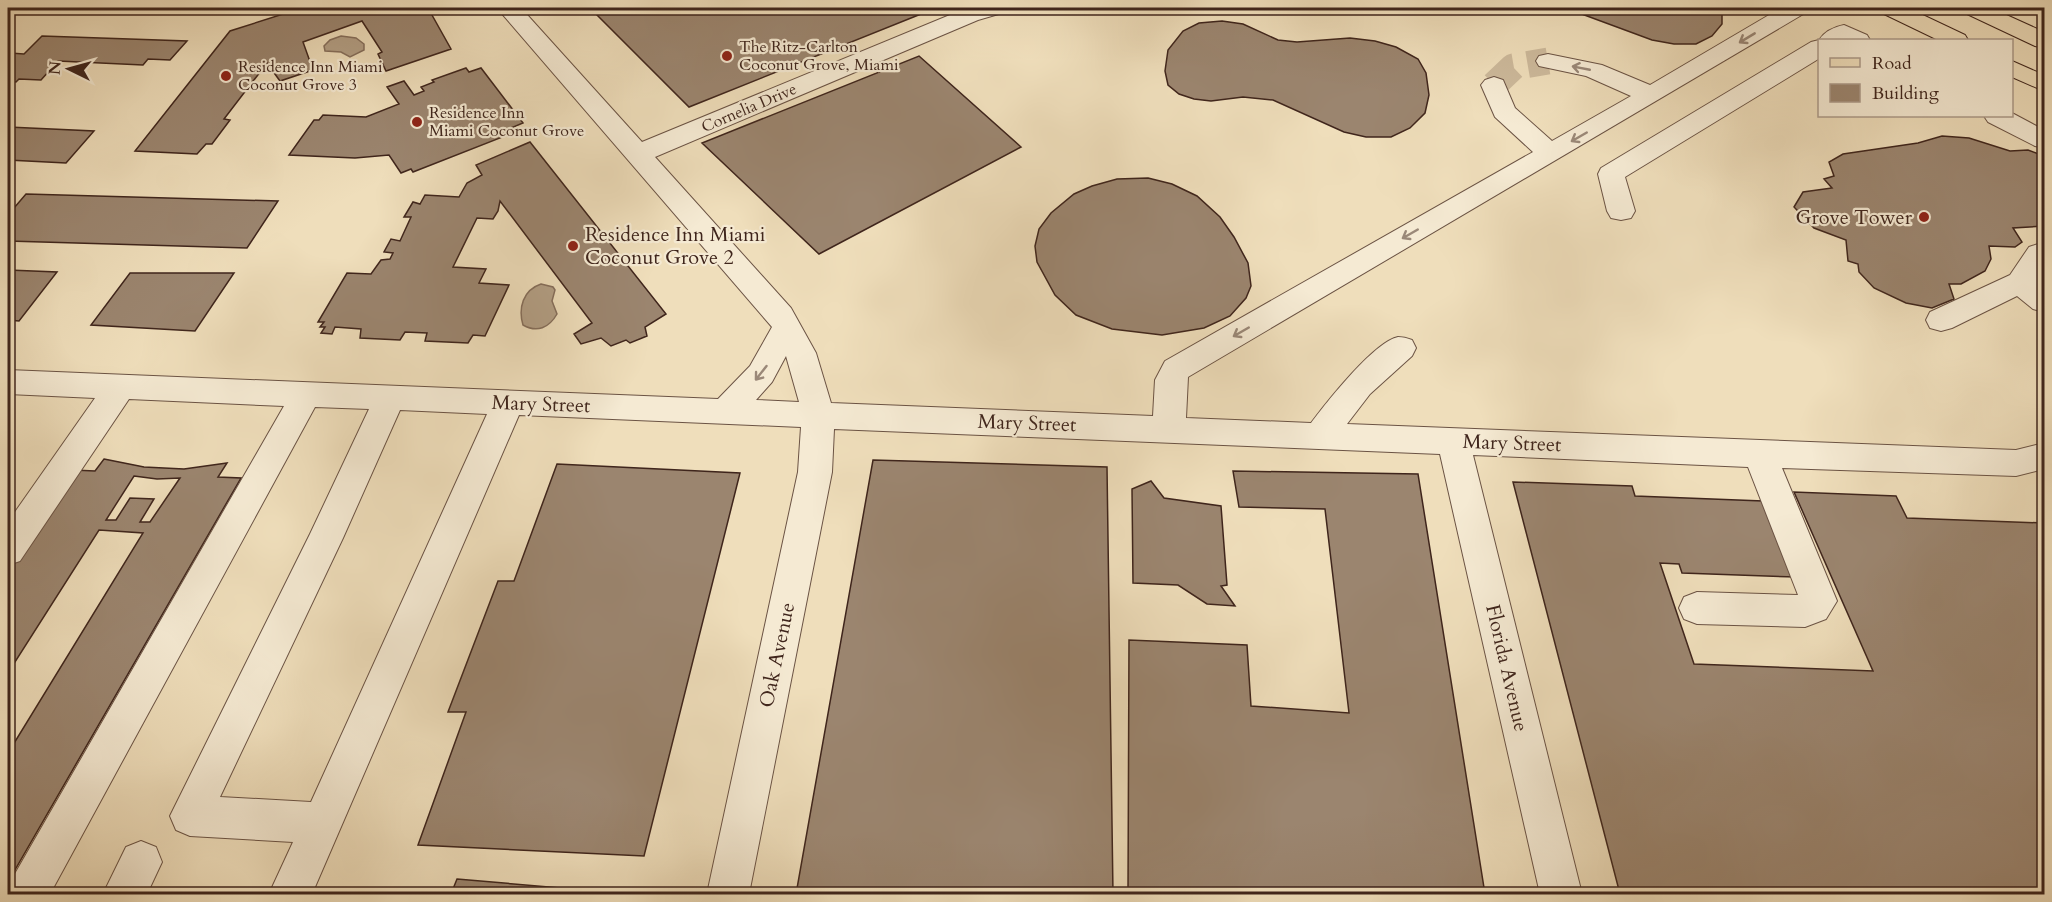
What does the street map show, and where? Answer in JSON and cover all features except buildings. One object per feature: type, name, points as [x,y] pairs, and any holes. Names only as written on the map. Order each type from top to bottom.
[{"type":"main road","points":[[1890,8],[1954,39]]},
{"type":"main road","points":[[1973,8],[2044,41]]},
{"type":"main road","points":[[2013,68],[2044,84]]},
{"type":"street","name":"Oak Avenue","points":[[508,8],[787,327],[805,361],[812,381],[818,415],[815,472],[728,894]]},
{"type":"street","name":"Cornelia Drive","points":[[637,154],[970,15],[994,8]]},
{"type":"street","points":[[1169,429],[1171,380],[1176,369],[1651,95],[1797,8]]},
{"type":"street","points":[[1832,39],[1844,32],[1856,39]]},
{"type":"street","points":[[1621,211],[1611,174],[1818,48]]},
{"type":"street","points":[[1548,62],[1593,70],[1651,95]]},
{"type":"street","points":[[1494,85],[1504,111],[1550,153]]},
{"type":"street","points":[[1999,117],[2044,140]]},
{"type":"street","points":[[1941,320],[2020,282],[2039,254],[2044,252]]},
{"type":"street","points":[[2020,282],[2044,301]]},
{"type":"street","points":[[725,412],[760,374],[787,327]]},
{"type":"street","points":[[1320,435],[1359,385],[1401,348]]},
{"type":"street","name":"Mary Street","points":[[8,382],[1760,454],[2016,463],[2044,456]]},
{"type":"street","points":[[8,550],[120,387]]},
{"type":"street","points":[[27,894],[306,395]]},
{"type":"street","points":[[323,823],[190,816],[327,538],[390,398]]},
{"type":"street","points":[[290,894],[508,403]]},
{"type":"street","name":"Florida Avenue","points":[[1453,441],[1561,894]]},
{"type":"street","points":[[1697,608],[1805,611],[1813,608],[1819,601],[1760,454]]},
{"type":"shaded area","points":[[341,36],[356,38],[364,44],[364,50],[350,57],[341,52],[325,51],[324,46],[330,40]]},
{"type":"shaded area","points":[[541,284],[553,287],[555,290],[552,301],[557,314],[546,326],[533,329],[523,325],[521,312],[523,300],[530,291]]},
{"type":"tunnel","points":[[1494,85],[1513,67],[1548,61]]},
{"type":"place","name":"The Ritz-Carlton Coconut Grove, Miami","points":[[727,56]]},
{"type":"place","name":"Residence Inn Miami Coconut Grove 3","points":[[226,76]]},
{"type":"place","name":"Residence Inn Miami Coconut Grove","points":[[417,122]]},
{"type":"place","name":"Grove Tower","points":[[1924,217]]},
{"type":"place","name":"Residence Inn Miami Coconut Grove 2","points":[[573,246]]}]
